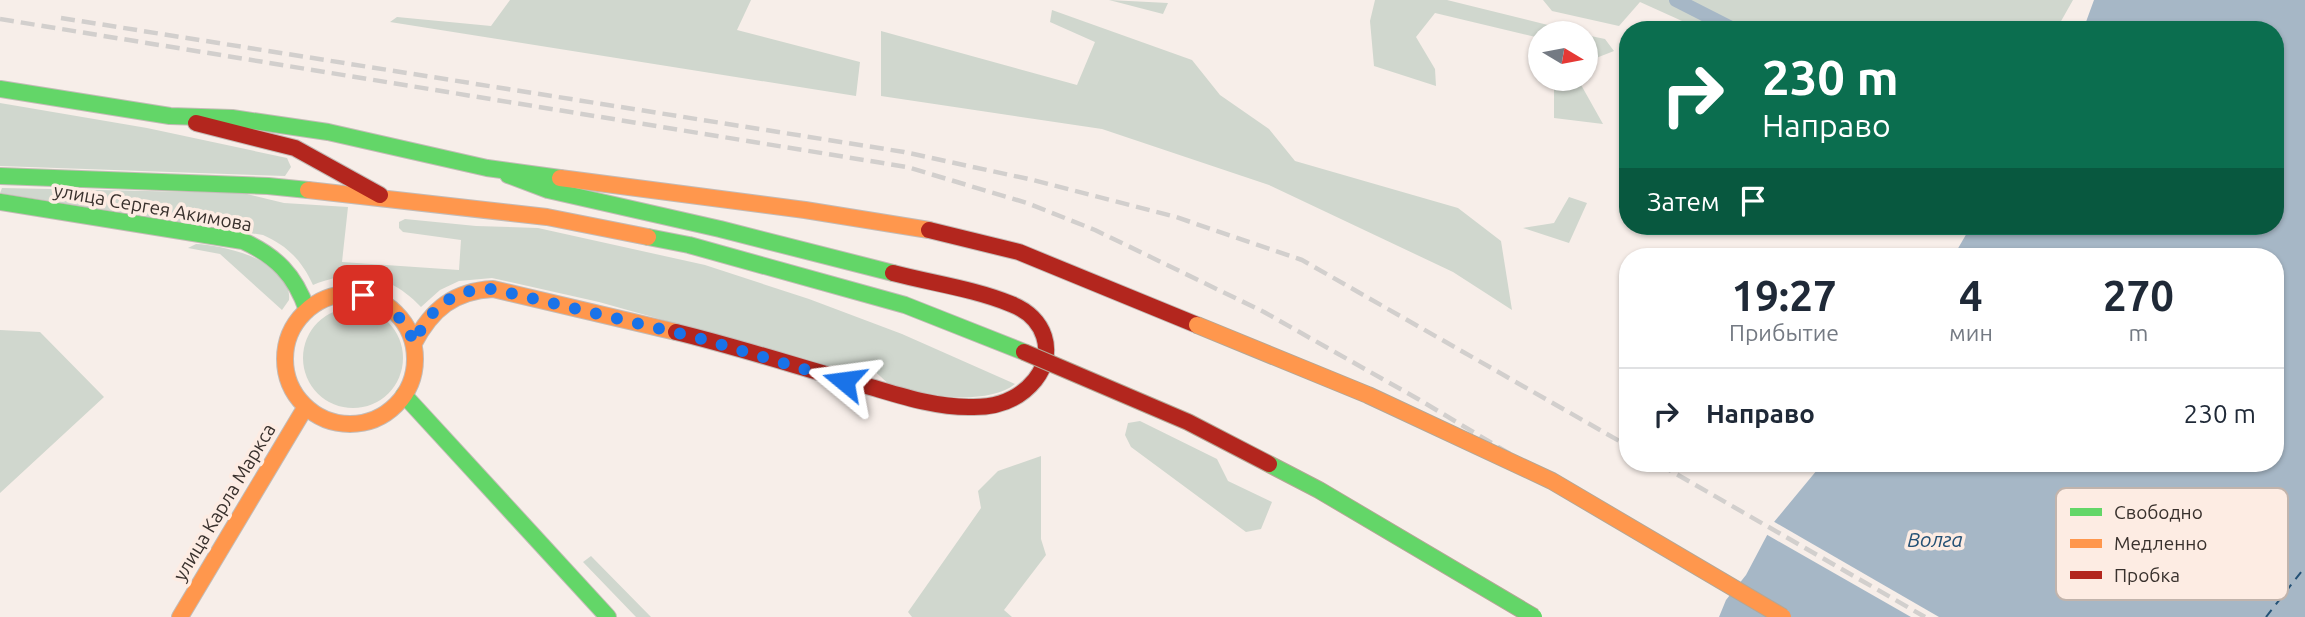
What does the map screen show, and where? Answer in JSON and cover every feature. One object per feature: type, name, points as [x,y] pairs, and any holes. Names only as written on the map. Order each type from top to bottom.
[{"type":"main road","points":[[0,89],[170,116],[295,148],[386,198]]},
{"type":"main road","points":[[170,116],[232,118],[328,132],[487,168],[805,210],[952,234],[1018,252],[1368,395],[1552,481],[1783,617]]},
{"type":"main road","points":[[414,343],[400,316],[383,303],[363,295],[342,294],[322,300],[307,310],[292,330],[286,350],[287,371],[305,408],[326,419],[348,424],[369,421],[389,411],[404,395],[413,376],[414,343],[424,321],[451,297],[466,290],[493,289],[695,337],[933,405],[971,408],[1003,403],[1027,391],[1040,373],[1046,353],[1045,335],[1033,318],[1013,304],[720,229],[548,190],[487,168]]},
{"type":"main road","points":[[0,176],[268,186],[547,217],[689,245],[905,305],[1188,422],[1320,489],[1534,617]]},
{"type":"main road","name":"улица Сергея Акимова","points":[[0,202],[243,241],[270,254],[289,270],[301,291],[307,310]]},
{"type":"main road","points":[[404,395],[608,617]]},
{"type":"main road","name":"улица Карла Маркса","points":[[180,617],[305,408]]},
{"type":"shaded area","points":[[510,0],[751,0],[737,30],[860,62],[856,96],[390,22],[397,17],[491,26]]},
{"type":"shaded area","points":[[1109,0],[1168,3],[1163,14]]},
{"type":"shaded area","points":[[1375,0],[1447,0],[1532,21],[1528,21],[1528,35],[1435,13],[1416,37],[1435,69],[1436,86],[1374,66],[1370,21]]},
{"type":"shaded area","points":[[1543,0],[2073,0],[2061,21],[1682,21],[1640,2],[1623,21],[1619,21],[1619,26],[1552,11]]},
{"type":"shaded area","points":[[1052,10],[1192,60],[1220,95],[1269,129],[1295,161],[1458,208],[1501,241],[1512,310],[1453,272],[1269,185],[1102,129],[881,96],[881,31],[1077,85],[1095,42],[1050,22]]},
{"type":"shaded area","points":[[1598,38],[1605,39],[1614,51],[1598,57]]},
{"type":"shaded area","points":[[1554,91],[1584,91],[1603,124],[1554,118]]},
{"type":"shaded area","points":[[0,103],[147,128],[287,158],[291,167],[285,176],[0,166]]},
{"type":"shaded area","points":[[2,188],[243,193],[284,203],[348,207],[342,262],[459,270],[461,240],[403,232],[399,228],[399,222],[405,219],[476,226],[538,228],[705,265],[809,299],[902,334],[1015,384],[1004,391],[974,397],[910,391],[894,387],[864,367],[827,366],[599,302],[492,278],[459,281],[440,290],[421,307],[397,287],[371,277],[343,277],[313,285],[293,255],[263,235],[0,193]]},
{"type":"shaded area","points":[[1569,197],[1587,203],[1569,243],[1523,228],[1554,223]]},
{"type":"shaded area","points":[[196,244],[239,252],[269,265],[287,286],[289,300],[282,310],[220,254],[188,248]]},
{"type":"shaded area","points":[[353,308],[372,312],[388,323],[399,339],[403,358],[399,377],[388,393],[372,404],[353,408],[334,404],[318,393],[307,377],[303,358],[307,339],[318,323],[334,312]]},
{"type":"shaded area","points":[[0,330],[40,332],[104,397],[0,493]]},
{"type":"shaded area","points":[[1140,421],[1217,459],[1228,481],[1272,502],[1261,529],[1246,532],[1131,447],[1125,435],[1128,423]]},
{"type":"shaded area","points":[[1041,456],[1041,539],[1046,555],[1004,610],[1012,617],[912,617],[908,612],[981,508],[978,491],[998,471]]},
{"type":"shaded area","points":[[591,556],[651,617],[636,617],[583,562]]},
{"type":"water","name":"Волга","points":[[2094,0],[2305,0],[2305,617],[1719,617],[1726,600],[1746,575],[1774,522],[1815,472],[2284,472],[2284,248],[1958,248],[1966,235],[2284,235],[2284,21],[2086,21]]},
{"type":"pier","points":[[1771,520],[1939,617],[1911,617],[1764,533]]},
{"type":"waterway","points":[[1676,0],[1717,21]]},
{"type":"ferry route","points":[[2288,589],[2305,567]]},
{"type":"ferry route","points":[[2266,617],[2279,600]]},
{"type":"railway","points":[[61,18],[904,152],[1033,180],[1176,217],[1302,260],[1619,441]]},
{"type":"railway","points":[[0,19],[907,167],[1027,203],[1095,230],[1264,312],[1418,399],[1783,617]]},
{"type":"railway","points":[[1673,472],[1925,617]]},
{"type":"traffic: fast","points":[[0,89],[170,116],[232,118],[328,132],[487,168],[560,178]]},
{"type":"traffic: fast","points":[[508,175],[548,190],[720,229],[893,273]]},
{"type":"traffic: fast","points":[[0,176],[268,186],[308,190]]},
{"type":"traffic: fast","points":[[0,202],[243,241],[265,253],[283,268],[297,287],[307,310]]},
{"type":"traffic: fast","points":[[648,237],[689,245],[905,305],[1024,352]]},
{"type":"traffic: fast","points":[[404,395],[608,617]]},
{"type":"traffic: fast","points":[[1269,464],[1319,490],[1534,617]]},
{"type":"traffic: slow","points":[[560,178],[805,210],[929,230]]},
{"type":"traffic: slow","points":[[308,190],[547,217],[648,237]]},
{"type":"traffic: slow","points":[[414,343],[428,320],[446,304],[479,290],[493,289],[676,332]]},
{"type":"traffic: slow","points":[[350,294],[375,299],[396,313],[410,334],[415,359],[410,384],[396,405],[375,419],[350,424],[325,419],[304,405],[290,384],[285,359],[290,334],[304,313],[325,299],[350,294]]},
{"type":"traffic: slow","points":[[1197,325],[1368,395],[1552,481],[1783,617]]},
{"type":"traffic: slow","points":[[180,617],[305,408]]},
{"type":"traffic: jam","points":[[196,123],[295,148],[380,195]]},
{"type":"traffic: jam","points":[[929,230],[1019,252],[1197,325]]},
{"type":"traffic: jam","points":[[676,332],[900,396],[941,405],[979,407],[1005,402],[1021,393],[1035,380],[1042,369],[1046,347],[1039,326],[1023,310],[983,294],[893,273]]},
{"type":"traffic: jam","points":[[1024,352],[1188,422],[1269,464]]},
{"type":"route","points":[[363,295],[383,303],[400,316],[414,343],[424,321],[451,297],[466,290],[493,289],[695,337],[844,381]]}]
